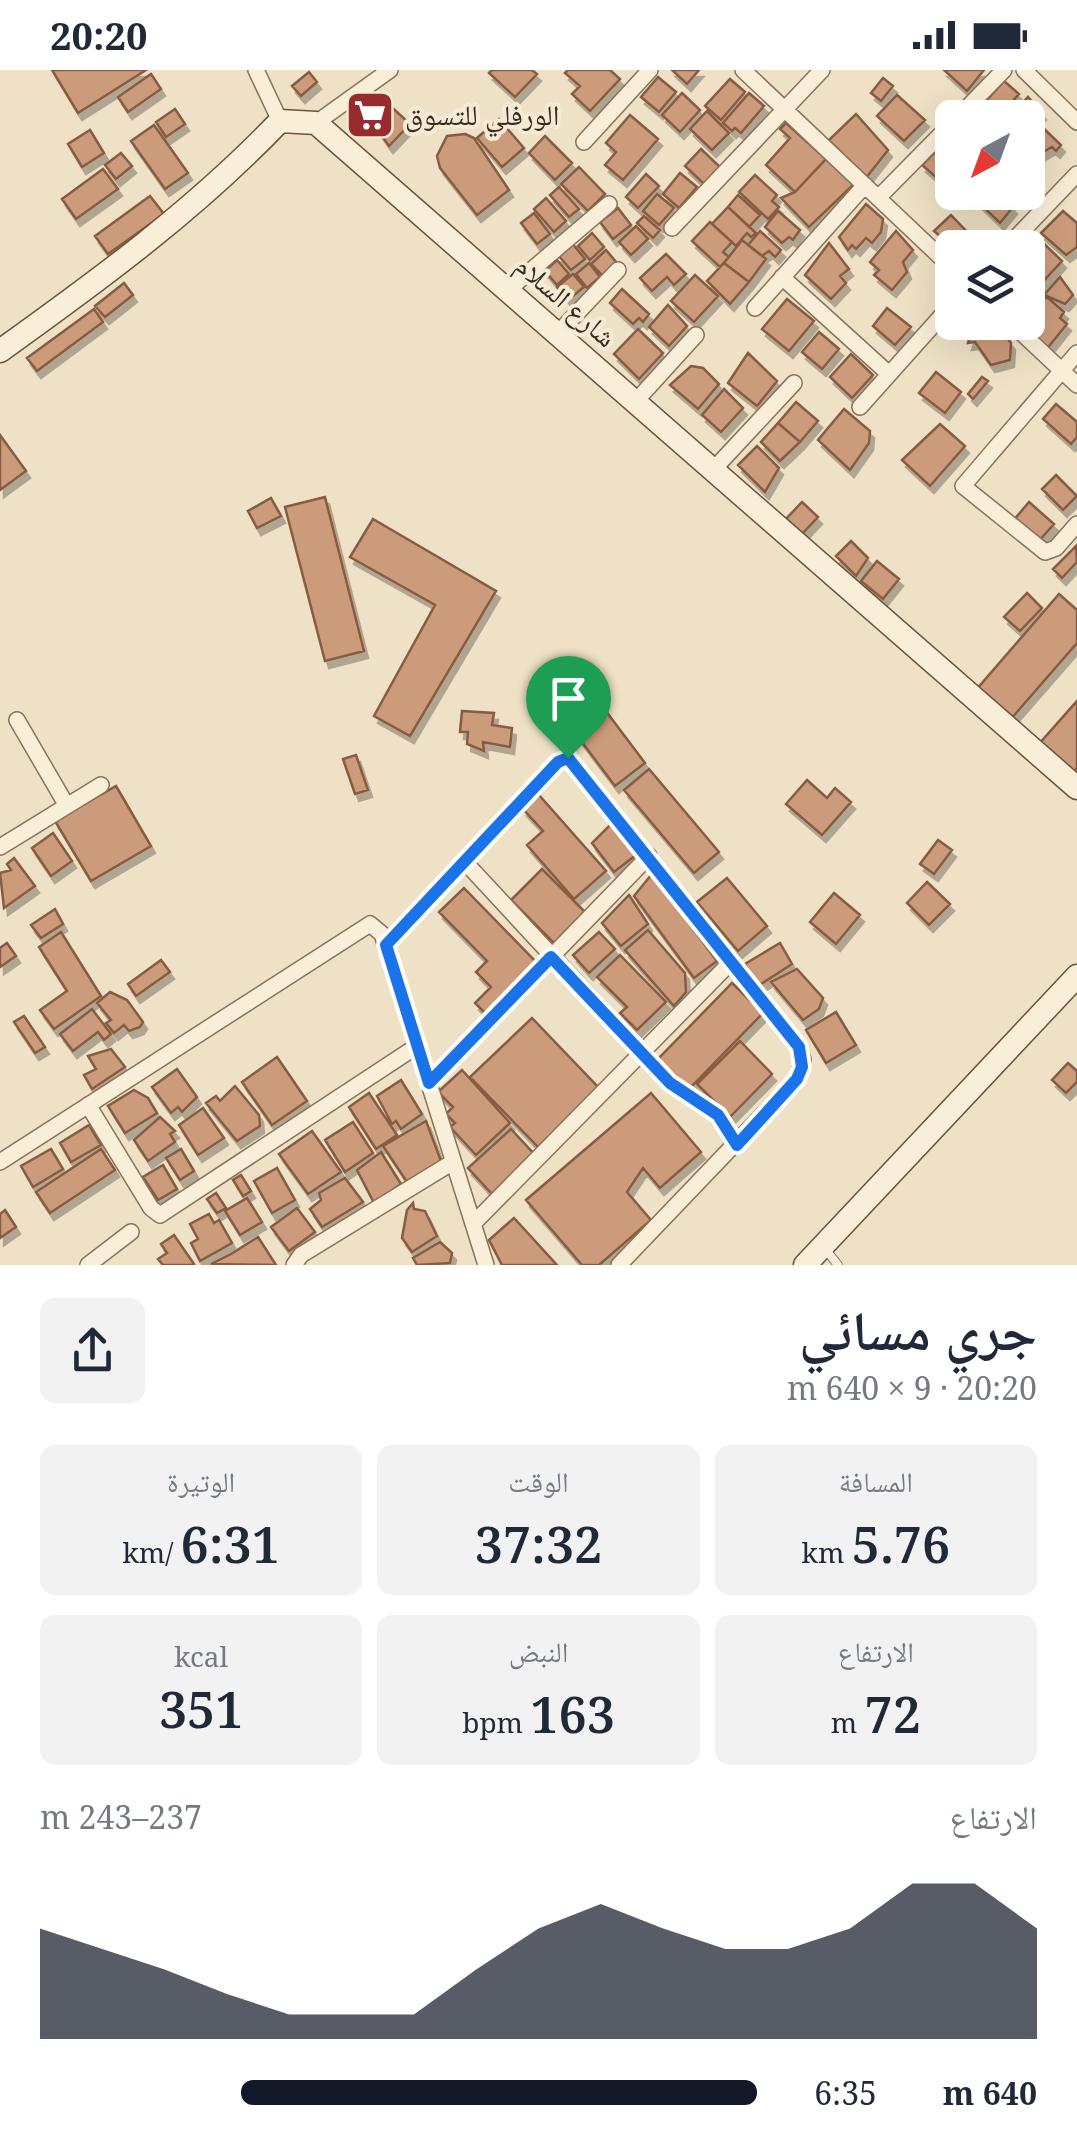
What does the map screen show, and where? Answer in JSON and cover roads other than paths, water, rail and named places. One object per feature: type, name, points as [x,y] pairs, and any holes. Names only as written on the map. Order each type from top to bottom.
[{"type":"main road","points":[[0,351],[162,233],[280,121],[316,124]]},
{"type":"main road","name":"شارع السلام","points":[[316,124],[1077,788]]},
{"type":"main road","points":[[805,1265],[1077,976]]},
{"type":"street","points":[[256,70],[280,121]]},
{"type":"street","points":[[316,124],[390,70]]},
{"type":"street","points":[[584,142],[650,70]]},
{"type":"street","points":[[743,70],[935,252]]},
{"type":"street","points":[[672,228],[822,70]]},
{"type":"street","points":[[975,100],[1004,70]]},
{"type":"street","points":[[1024,70],[1077,122]]},
{"type":"street","points":[[878,198],[935,140]]},
{"type":"street","points":[[1023,230],[1077,174]]},
{"type":"street","points":[[755,308],[864,185]]},
{"type":"street","points":[[508,290],[609,204]]},
{"type":"street","points":[[558,334],[618,270]]},
{"type":"street","points":[[782,277],[890,374]]},
{"type":"street","points":[[860,406],[935,323]]},
{"type":"street","points":[[636,401],[696,335]]},
{"type":"street","points":[[1029,340],[1077,385]]},
{"type":"street","points":[[1077,354],[963,486],[1045,552],[1056,548],[1077,524]]},
{"type":"street","points":[[714,470],[794,383]]},
{"type":"street","points":[[16,720],[67,806]]},
{"type":"street","points":[[386,945],[564,758],[574,762],[799,1047],[803,1060],[797,1079],[619,1265]]},
{"type":"street","points":[[0,848],[100,785]]},
{"type":"street","points":[[429,1083],[648,856]]},
{"type":"street","points":[[464,861],[678,1089],[710,1108],[737,1145]]},
{"type":"street","points":[[0,1162],[362,926],[376,927],[386,945],[484,1260],[467,1265]]},
{"type":"street","points":[[473,1224],[732,961]]},
{"type":"street","points":[[88,1105],[151,1208],[160,1215],[417,1046]]},
{"type":"street","points":[[294,1265],[301,1255],[454,1162]]},
{"type":"street","points":[[88,1265],[131,1232]]},
{"type":"lane","points":[[823,1246],[838,1265]]},
{"type":"place","name":"الورفلي للتسوق","points":[[370,115]]}]
